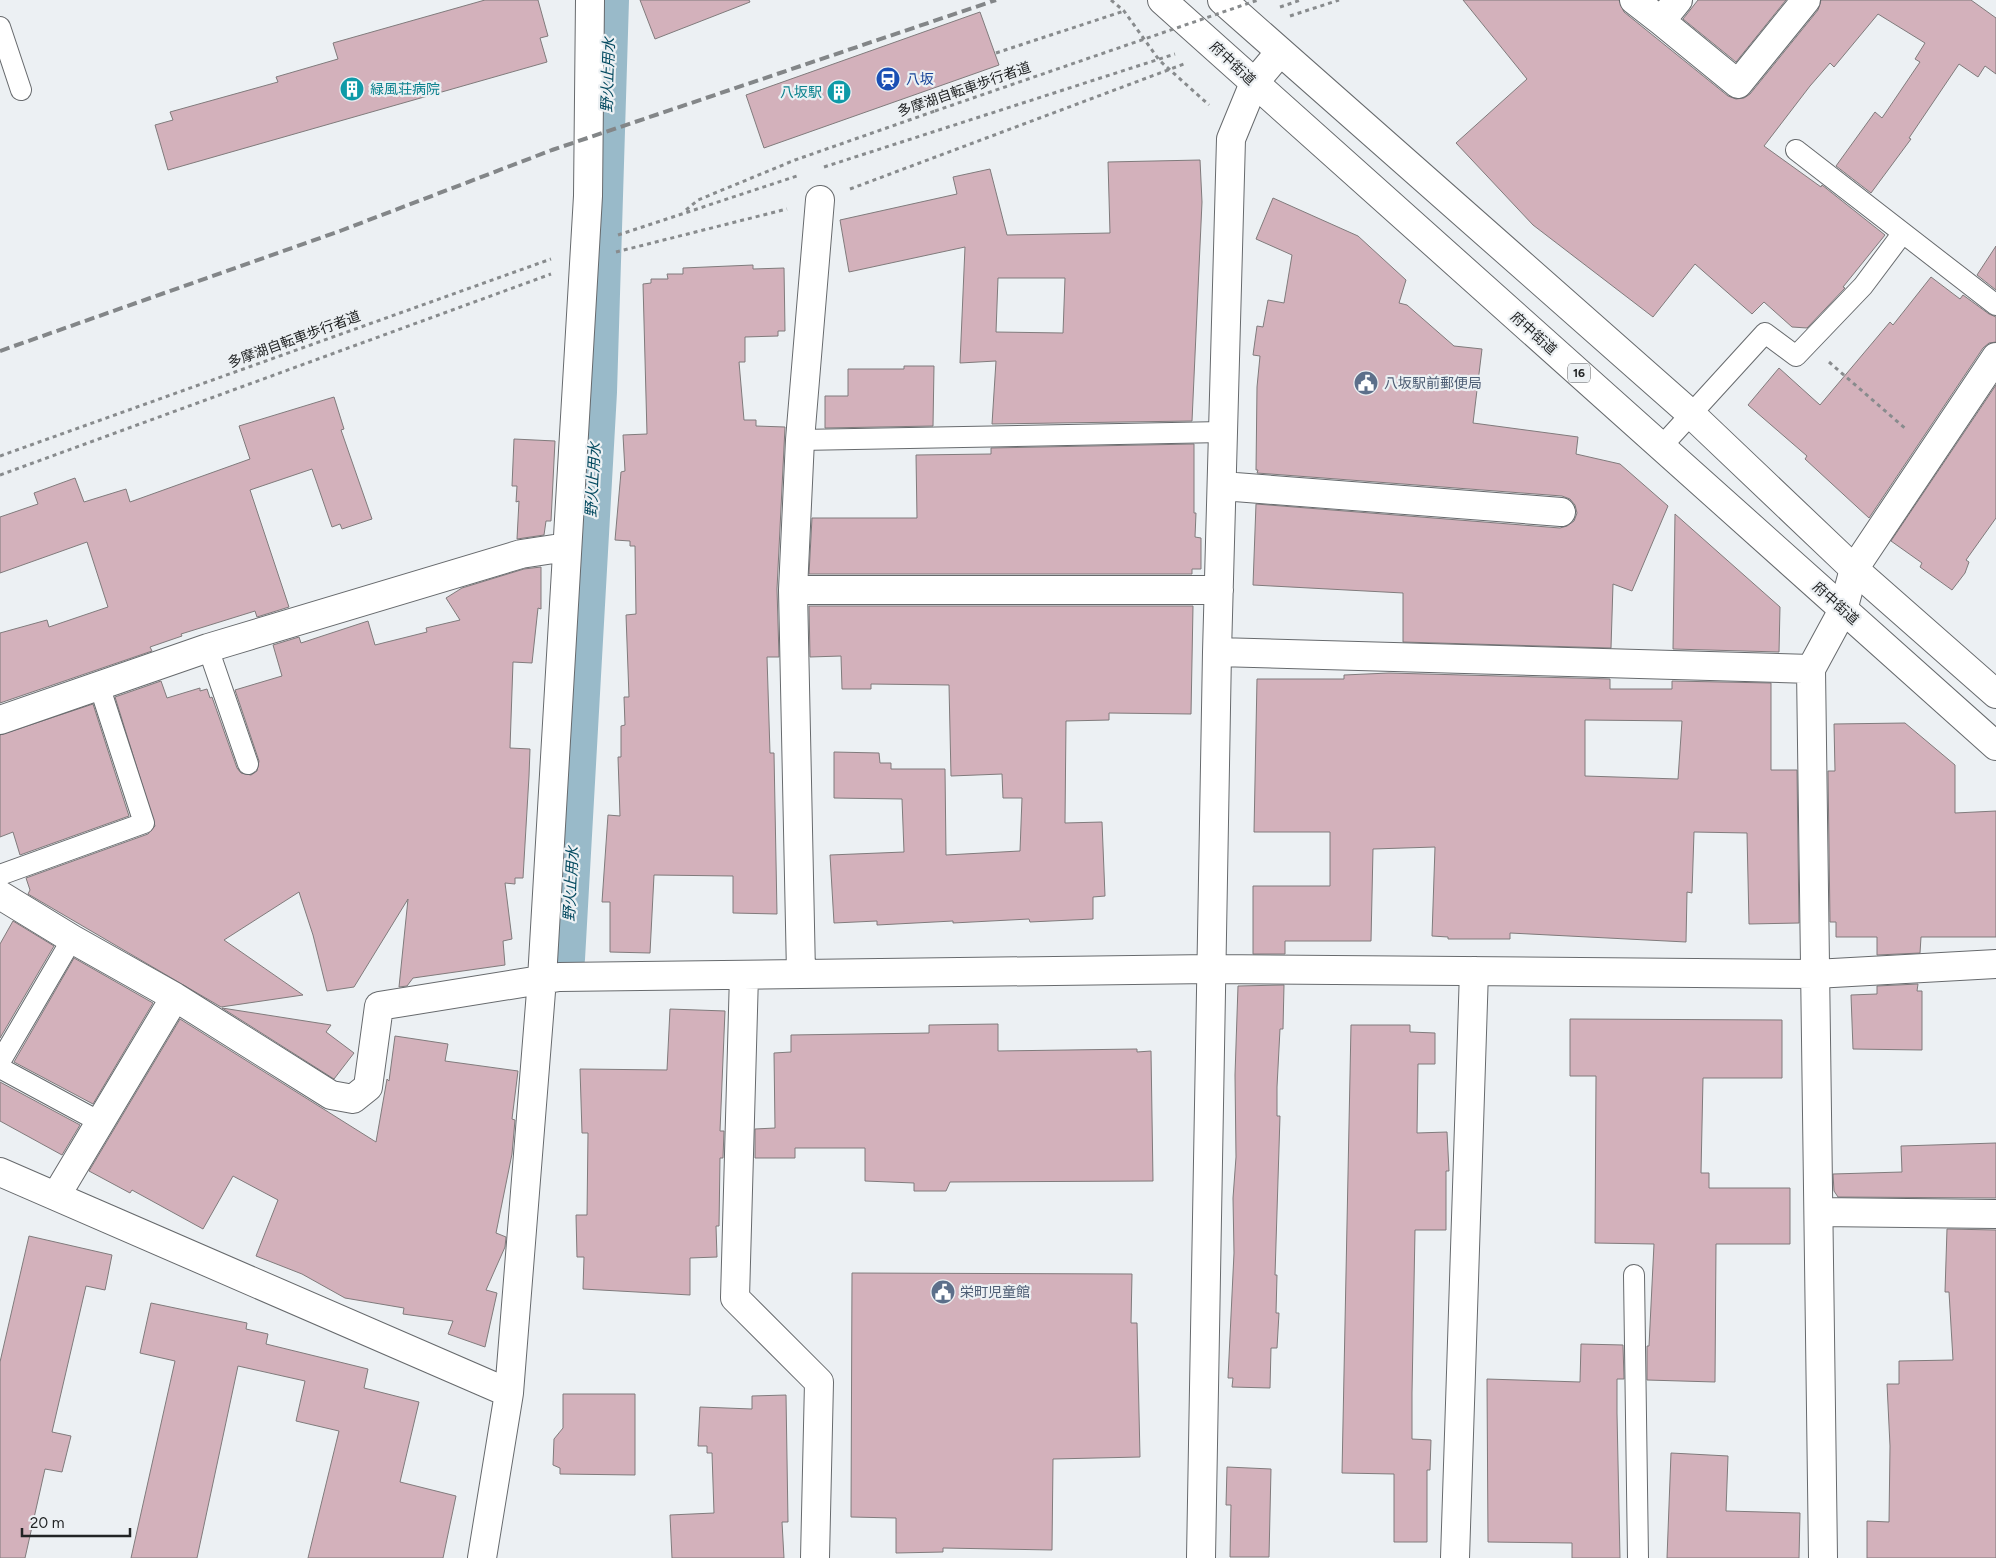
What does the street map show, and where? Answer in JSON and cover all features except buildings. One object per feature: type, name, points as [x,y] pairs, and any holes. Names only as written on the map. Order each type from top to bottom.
[{"type":"street","points":[[482,1558],[508,1393],[542,978],[585,254],[590,0]]},
{"type":"street","name":"府中街道","points":[[1162,0],[1996,746]]},
{"type":"street","points":[[1222,0],[1690,414],[1854,569],[1996,694]]},
{"type":"street","points":[[1634,0],[1738,84],[1806,0]]},
{"type":"street","points":[[1661,21],[1678,0]]},
{"type":"street","points":[[1201,1558],[1217,652],[1232,139],[1254,83],[1280,52]]},
{"type":"street","points":[[801,973],[793,590],[800,440],[820,200]]},
{"type":"street","points":[[1823,1558],[1811,669],[1843,610],[1854,569],[1996,357]]},
{"type":"street","points":[[1222,486],[1561,512]]},
{"type":"street","points":[[0,720],[208,648],[521,554],[568,547]]},
{"type":"street","points":[[793,590],[1219,590]]},
{"type":"street","points":[[1217,652],[1811,669]]},
{"type":"street","points":[[0,895],[72,939],[175,997],[331,1095],[353,1099],[368,1087],[379,1006],[542,978],[801,973],[1212,969],[1815,974],[1996,964]]},
{"type":"street","points":[[1455,1558],[1474,971]]},
{"type":"street","points":[[744,975],[735,1298],[819,1382],[815,1558]]},
{"type":"street","points":[[56,1196],[175,997]]},
{"type":"street","points":[[0,1172],[508,1393]]},
{"type":"street","points":[[1819,1212],[1996,1214]]},
{"type":"lane","points":[[0,26],[21,90]]},
{"type":"lane","points":[[1796,150],[1996,305]]},
{"type":"lane","points":[[1661,446],[1765,333],[1796,356],[1863,286],[1902,234]]},
{"type":"lane","points":[[800,440],[1223,432]]},
{"type":"lane","points":[[208,648],[248,764]]},
{"type":"lane","points":[[0,875],[144,823],[99,686]]},
{"type":"lane","points":[[0,1062],[72,939]]},
{"type":"lane","points":[[0,1068],[100,1122]]},
{"type":"lane","points":[[1634,1275],[1638,1558]]},
{"type":"path","points":[[1111,0],[1124,11],[1159,60],[1212,108]]},
{"type":"path","name":"多摩湖自転車歩行者道","points":[[683,212],[698,200],[796,160],[1258,0]]},
{"type":"path","points":[[1276,8],[1301,0]]},
{"type":"path","points":[[1285,18],[1339,0]]},
{"type":"path","points":[[996,54],[1124,11]]},
{"type":"path","points":[[816,170],[1159,60]]},
{"type":"path","points":[[625,249],[820,200],[1169,70]]},
{"type":"path","name":"多摩湖自転車歩行者道","points":[[625,232],[807,172]]},
{"type":"path","name":"多摩湖自転車歩行者道","points":[[0,456],[585,254]]},
{"type":"path","points":[[0,475],[585,254]]},
{"type":"path","points":[[1808,344],[1933,453]]},
{"type":"waterway","name":"野火止用水","points":[[566,959],[598,392],[610,0]]},
{"type":"railway","points":[[0,351],[340,231],[552,150],[996,0]]},
{"type":"place","name":"八坂","points":[[888,79]]},
{"type":"place","name":"緑風荘病院","points":[[352,89]]},
{"type":"place","name":"八坂駅","points":[[839,92]]},
{"type":"place","name":"八坂駅前郵便局","points":[[1366,383]]},
{"type":"place","name":"栄町児童館","points":[[943,1292]]}]
